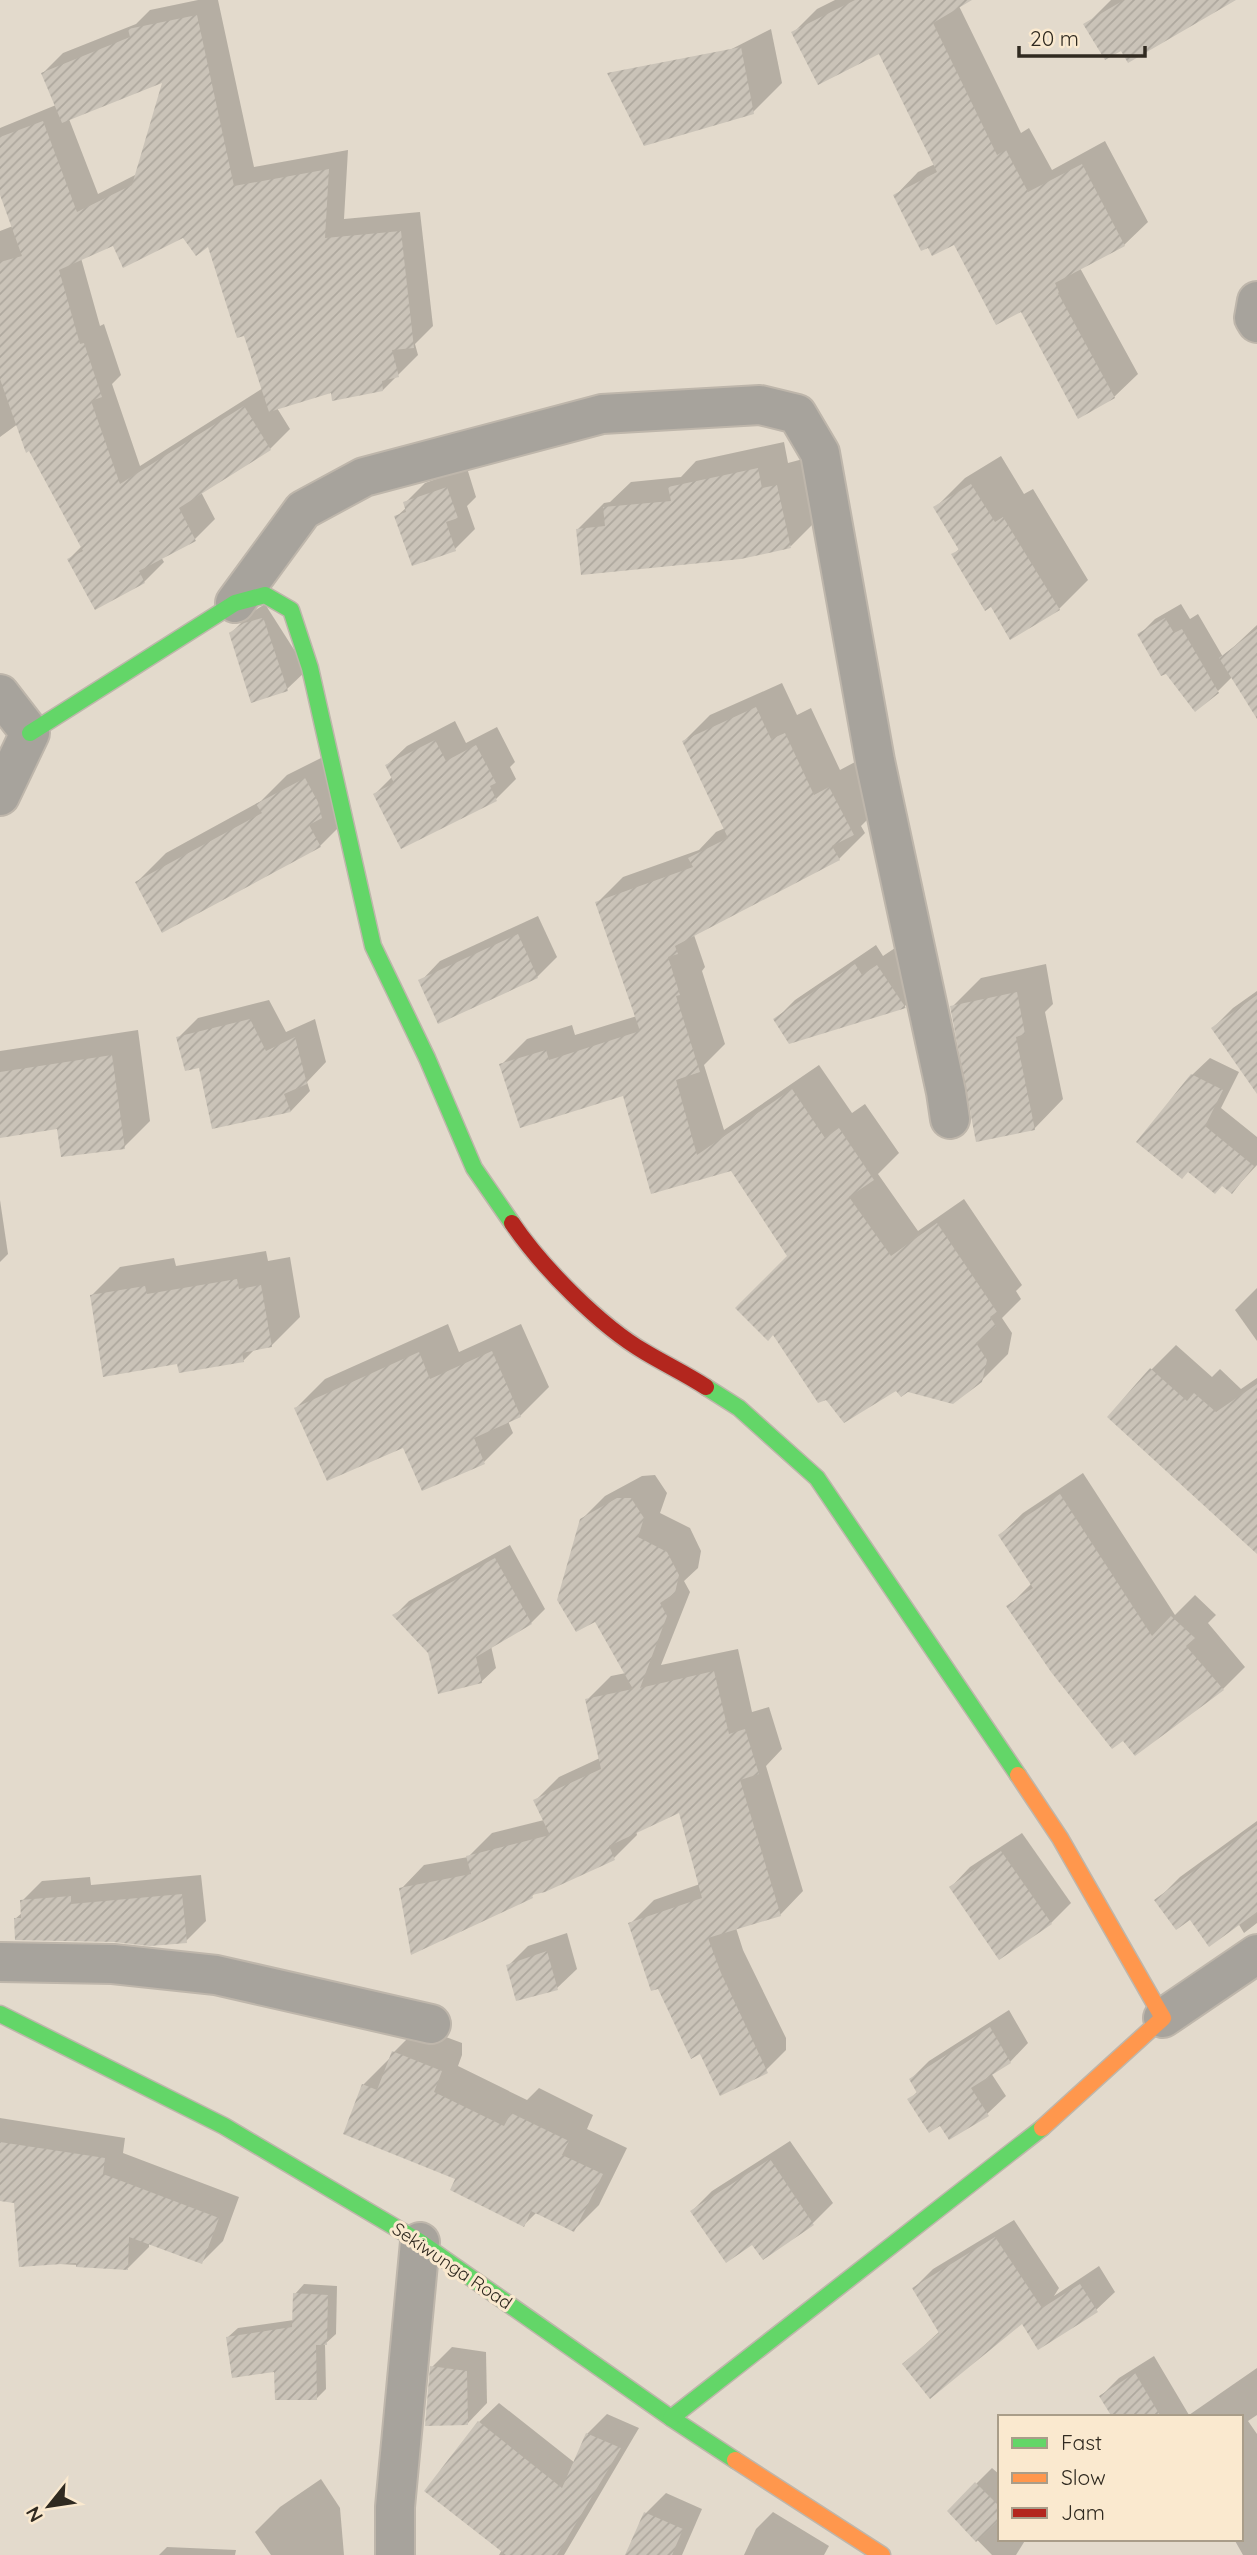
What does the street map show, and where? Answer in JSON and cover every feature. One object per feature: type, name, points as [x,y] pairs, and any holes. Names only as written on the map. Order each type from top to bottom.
[{"type":"street","points":[[1257,301],[1254,318],[1257,323]]},
{"type":"street","points":[[235,603],[303,510],[364,477],[602,414],[760,405],[797,414],[820,453],[875,761],[950,1119]]},
{"type":"street","points":[[0,796],[30,733],[235,603],[265,595],[291,610],[310,668],[373,946],[427,1058],[474,1168],[531,1251],[594,1312],[643,1351],[673,1366],[739,1408],[817,1478],[1060,1838],[1163,2018]]},
{"type":"street","points":[[0,694],[30,733]]},
{"type":"street","points":[[671,2418],[1054,2120],[1163,2018],[1257,1954]]},
{"type":"street","points":[[0,1962],[113,1964],[216,1975],[431,2024]]},
{"type":"street","name":"Sekiwunga Road","points":[[0,2014],[224,2126],[420,2242],[671,2418],[882,2555]]},
{"type":"street","points":[[395,2555],[395,2507],[420,2242]]},
{"type":"building","points":[[855,0],[972,0],[933,23],[997,155],[1006,150],[1028,192],[1082,164],[1125,246],[1055,283],[1115,398],[1078,419],[1021,312],[996,325],[954,245],[932,256],[928,248],[921,251],[893,195],[937,172],[879,54],[818,85],[791,32]]},
{"type":"building","points":[[1124,0],[1236,0],[1128,63],[1121,51],[1105,60],[1083,24]]},
{"type":"building","points":[[197,15],[234,186],[329,169],[325,238],[401,231],[414,348],[392,350],[399,377],[382,381],[383,391],[332,401],[331,393],[269,412],[244,336],[237,338],[208,247],[196,256],[183,238],[123,268],[113,246],[59,270],[80,344],[84,343],[102,397],[91,401],[120,484],[244,406],[271,450],[179,508],[196,541],[139,571],[145,583],[95,610],[67,559],[83,551],[29,451],[26,453],[0,379],[0,262],[22,256],[0,195],[0,137],[43,121],[77,212],[132,185],[162,83],[62,123],[41,73],[130,37],[128,29]]},
{"type":"building","points":[[741,47],[754,114],[644,146],[607,73]]},
{"type":"building","points":[[758,468],[762,488],[777,485],[791,548],[741,559],[581,575],[576,529],[605,526],[603,507],[671,501],[668,487]]},
{"type":"building","points":[[971,484],[995,522],[1003,517],[1060,610],[1010,640],[991,607],[985,611],[951,554],[959,550],[933,507]]},
{"type":"building","points":[[447,487],[458,518],[446,522],[456,551],[412,566],[394,516],[406,512],[403,502]]},
{"type":"building","points":[[262,618],[288,691],[251,703],[229,633],[244,623]]},
{"type":"building","points":[[1165,618],[1174,633],[1182,629],[1219,693],[1195,712],[1166,674],[1161,676],[1137,634]]},
{"type":"building","points":[[1257,629],[1257,719],[1219,658]]},
{"type":"building","points":[[756,707],[771,739],[785,733],[814,795],[829,787],[854,835],[832,846],[840,860],[675,946],[678,954],[668,957],[680,995],[676,996],[700,1072],[676,1080],[697,1155],[792,1089],[825,1138],[839,1128],[874,1180],[849,1197],[891,1256],[937,1223],[997,1312],[990,1317],[996,1326],[976,1343],[987,1360],[982,1382],[953,1404],[908,1392],[901,1397],[896,1391],[844,1423],[826,1400],[818,1403],[773,1335],[768,1341],[735,1308],[787,1256],[731,1171],[651,1194],[623,1096],[520,1128],[499,1064],[546,1050],[549,1060],[640,1031],[595,902],[693,867],[688,858],[728,838],[682,741]]},
{"type":"building","points":[[435,740],[446,761],[476,745],[496,783],[490,786],[497,801],[401,849],[373,794],[394,783],[385,765]]},
{"type":"building","points":[[305,778],[318,802],[322,818],[309,825],[321,847],[162,933],[135,882],[262,813],[256,804]]},
{"type":"building","points":[[518,934],[538,978],[438,1024],[418,980]]},
{"type":"building","points":[[855,964],[862,975],[877,965],[906,1008],[789,1044],[773,1019]]},
{"type":"building","points":[[1017,992],[1025,1034],[1016,1037],[1035,1130],[976,1142],[950,1006]]},
{"type":"building","points":[[1257,995],[1257,1094],[1211,1028]]},
{"type":"building","points":[[250,1019],[266,1051],[295,1037],[307,1084],[284,1094],[291,1112],[212,1129],[199,1068],[185,1071],[176,1037]]},
{"type":"building","points":[[112,1055],[125,1149],[61,1157],[57,1129],[0,1138],[0,1072]]},
{"type":"building","points":[[1191,1074],[1223,1090],[1205,1126],[1254,1166],[1232,1194],[1222,1186],[1215,1194],[1188,1172],[1182,1179],[1136,1142]]},
{"type":"building","points":[[237,1279],[239,1289],[261,1285],[272,1347],[242,1353],[244,1362],[179,1373],[177,1364],[103,1377],[90,1295],[145,1286],[147,1294]]},
{"type":"building","points":[[492,1351],[521,1417],[474,1438],[485,1464],[422,1491],[403,1448],[327,1481],[294,1408],[419,1352],[430,1379]]},
{"type":"building","points":[[1150,1368],[1187,1401],[1194,1393],[1216,1412],[1257,1384],[1257,1554],[1107,1417]]},
{"type":"building","points":[[1060,1494],[1152,1636],[1171,1616],[1195,1638],[1186,1646],[1224,1690],[1135,1756],[1123,1741],[1112,1749],[1051,1672],[1006,1606],[1033,1588],[998,1535]]},
{"type":"building","points":[[617,1498],[631,1498],[644,1518],[638,1537],[667,1552],[679,1575],[675,1593],[660,1603],[667,1616],[640,1688],[714,1671],[729,1734],[745,1729],[759,1774],[740,1780],[781,1916],[708,1938],[721,1973],[768,2073],[720,2096],[700,2054],[691,2059],[658,1989],[651,1991],[628,1923],[702,1898],[679,1813],[609,1846],[615,1860],[545,1892],[532,1895],[533,1898],[411,1955],[399,1888],[471,1874],[466,1856],[550,1835],[533,1800],[601,1769],[585,1699],[633,1689],[595,1622],[576,1632],[557,1600],[580,1519]]},
{"type":"building","points":[[495,1558],[532,1624],[476,1657],[482,1683],[438,1694],[428,1653],[392,1615]]},
{"type":"building","points":[[1257,1825],[1257,1912],[1209,1947],[1190,1920],[1176,1930],[1154,1900]]},
{"type":"building","points":[[1001,1851],[1052,1924],[999,1960],[949,1887]]},
{"type":"building","points":[[182,1894],[187,1943],[150,1946],[114,1942],[15,1940],[14,1918],[21,1918],[20,1900],[71,1896],[71,1904]]},
{"type":"building","points":[[547,1951],[558,1990],[516,2001],[506,1965]]},
{"type":"building","points":[[990,2027],[1011,2063],[971,2088],[989,2116],[949,2140],[940,2126],[929,2133],[907,2099],[917,2093],[909,2079]]},
{"type":"building","points":[[392,2051],[442,2071],[434,2092],[504,2126],[511,2113],[569,2141],[562,2155],[603,2174],[574,2232],[531,2211],[524,2227],[450,2190],[455,2179],[343,2134],[362,2084],[377,2090]]},
{"type":"building","points":[[0,2142],[105,2158],[103,2174],[219,2218],[202,2264],[129,2237],[128,2270],[76,2267],[76,2263],[19,2267],[14,2203],[0,2201]]},
{"type":"building","points":[[770,2159],[814,2225],[763,2260],[752,2245],[726,2263],[690,2211]]},
{"type":"building","points":[[995,2237],[1042,2308],[1039,2310],[1080,2284],[1098,2312],[1038,2350],[1022,2324],[930,2399],[902,2364],[939,2333],[912,2288]]},
{"type":"building","points":[[293,2293],[328,2295],[327,2345],[316,2345],[317,2400],[275,2400],[274,2372],[232,2378],[226,2337],[292,2327]]},
{"type":"building","points":[[430,2366],[467,2371],[468,2425],[425,2426]]},
{"type":"building","points":[[1135,2373],[1160,2415],[1111,2415],[1099,2396]]},
{"type":"building","points":[[478,2421],[562,2488],[586,2433],[621,2448],[557,2555],[506,2555],[424,2491]]},
{"type":"building","points":[[975,2482],[998,2505],[998,2521],[976,2542],[947,2511]]},
{"type":"building","points":[[644,2512],[683,2529],[672,2555],[625,2555]]},
{"type":"traffic: fast","points":[[30,733],[235,603],[265,595],[291,610],[310,668],[373,946],[427,1058],[474,1168],[512,1223]]},
{"type":"traffic: fast","points":[[706,1387],[739,1408],[817,1478],[1018,1775]]},
{"type":"traffic: fast","points":[[0,2014],[224,2126],[420,2242],[735,2460]]},
{"type":"traffic: fast","points":[[671,2418],[1042,2128]]},
{"type":"traffic: slow","points":[[1018,1775],[1060,1838],[1163,2018],[1042,2128]]},
{"type":"traffic: slow","points":[[735,2460],[882,2555]]},
{"type":"traffic: jam","points":[[512,1223],[555,1276],[609,1327],[645,1352],[706,1387]]}]
